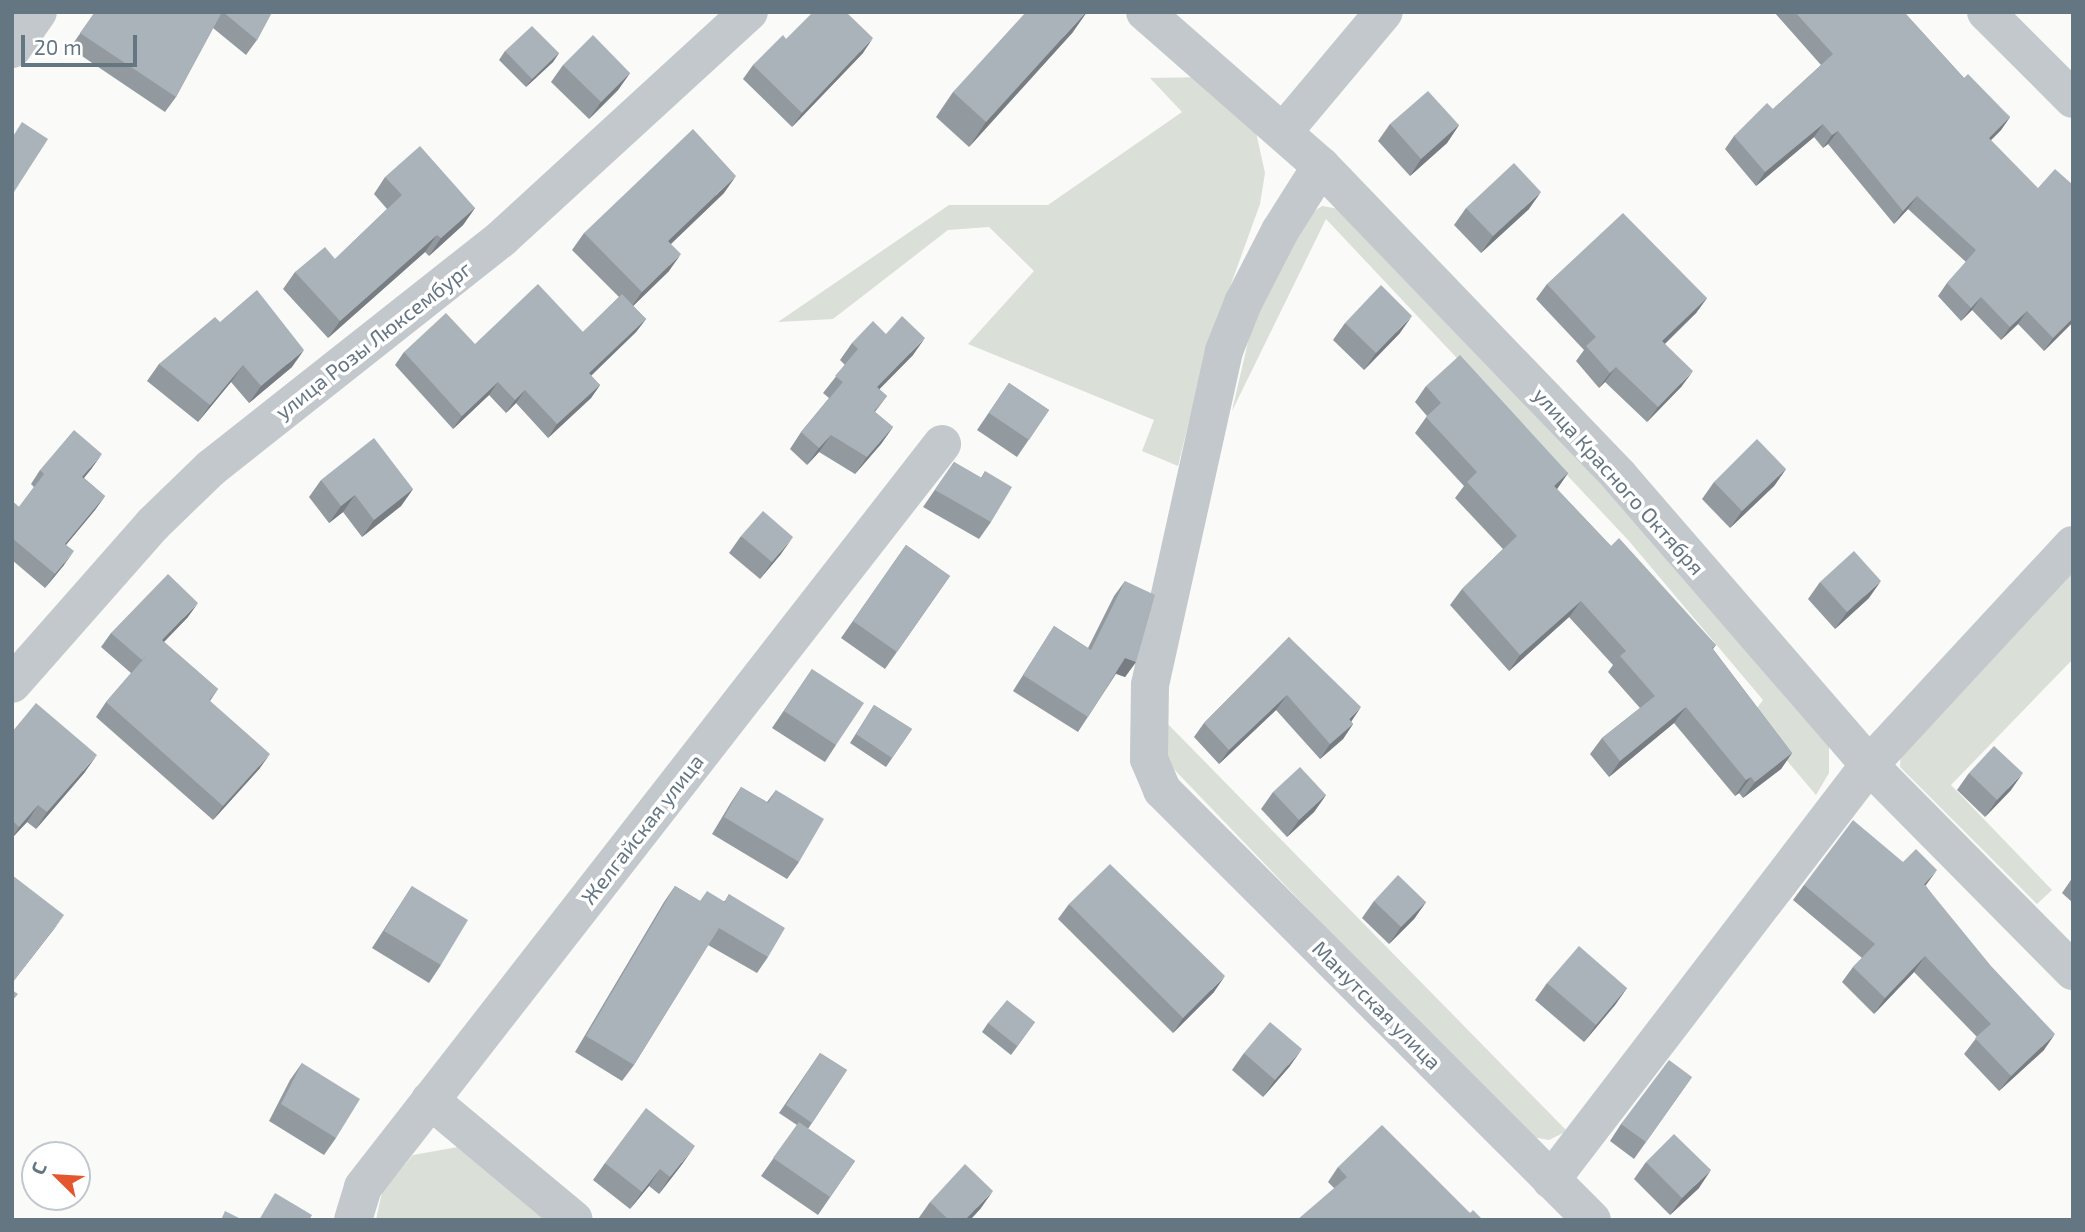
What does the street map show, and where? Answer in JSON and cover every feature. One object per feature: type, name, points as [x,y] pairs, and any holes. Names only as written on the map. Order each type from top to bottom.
[{"type":"street","points":[[12,50],[38,12]]},
{"type":"street","name":"улица Розы Люксембург","points":[[12,684],[153,524],[211,468],[502,238],[750,12]]},
{"type":"street","name":"улица Красного Октября","points":[[1145,12],[1321,166],[1619,476],[1869,765],[2073,971]]},
{"type":"street","points":[[1284,131],[1384,12]]},
{"type":"street","points":[[1986,12],[2073,99]]},
{"type":"street","name":"Манутская улица","points":[[1321,166],[1280,231],[1243,303],[1224,351],[1150,685],[1149,759],[1162,790],[1592,1220]]},
{"type":"street","name":"Желгайская улица","points":[[353,1220],[363,1187],[942,444]]},
{"type":"street","points":[[1551,1180],[1869,765],[2073,545]]},
{"type":"street","points":[[430,1100],[575,1220]]},
{"type":"shaded area","points":[[1209,77],[1254,123],[1265,173],[1260,204],[1205,356],[1178,466],[1142,451],[1154,420],[968,344],[1034,271],[989,227],[948,230],[833,319],[778,322],[949,205],[1048,205],[1182,112],[1150,78]]},
{"type":"shaded area","points":[[1322,206],[1351,211],[1829,733],[1829,773],[1816,795],[1750,717],[1763,700],[1629,541],[1326,219],[1232,411],[1251,329],[1274,277],[1313,212]]},
{"type":"shaded area","points":[[2073,560],[2073,659],[1951,785],[2052,890],[2037,904],[1900,767],[1901,751]]},
{"type":"shaded area","points":[[1161,717],[1567,1131],[1549,1140],[1532,1137],[1516,1126],[1168,763]]},
{"type":"shaded area","points":[[458,1147],[553,1220],[376,1220],[382,1192],[413,1155]]},
{"type":"building","points":[[95,12],[222,12],[176,97],[80,33]]},
{"type":"building","points":[[223,12],[272,12],[257,40]]},
{"type":"building","points":[[813,12],[846,12],[873,38],[802,113],[753,65],[783,35],[786,39]]},
{"type":"building","points":[[1026,12],[1086,12],[986,122],[953,92]]},
{"type":"building","points":[[1795,12],[1904,12],[1964,78],[1968,74],[2010,117],[1989,138],[2038,188],[2055,169],[2073,185],[2073,318],[2053,338],[2027,311],[2010,327],[1981,297],[1971,308],[1947,283],[1976,250],[1917,196],[1903,211],[1838,131],[1832,135],[1823,124],[1765,172],[1734,136],[1767,103],[1773,109],[1833,54]]},
{"type":"building","points":[[532,26],[559,53],[532,79],[505,51]]},
{"type":"building","points":[[593,35],[630,73],[601,102],[563,65]]},
{"type":"building","points":[[1428,91],[1459,125],[1421,159],[1390,124]]},
{"type":"building","points":[[22,122],[48,139],[12,195],[12,138]]},
{"type":"building","points":[[693,129],[736,176],[668,241],[681,254],[642,292],[584,233]]},
{"type":"building","points":[[420,146],[475,208],[441,238],[437,235],[340,321],[295,272],[325,247],[335,259],[402,195],[385,177]]},
{"type":"building","points":[[1514,163],[1541,192],[1493,236],[1466,208]]},
{"type":"building","points":[[1623,213],[1707,298],[1662,341],[1693,371],[1658,407],[1616,367],[1610,373],[1586,346],[1596,337],[1547,284]]},
{"type":"building","points":[[538,284],[583,332],[622,294],[646,319],[589,373],[600,385],[557,424],[525,390],[515,400],[498,382],[462,416],[404,352],[446,313],[475,344]]},
{"type":"building","points":[[1381,285],[1412,316],[1376,353],[1345,323]]},
{"type":"building","points":[[257,290],[304,350],[261,386],[243,365],[210,405],[159,364],[215,317],[220,322]]},
{"type":"building","points":[[902,316],[925,338],[877,387],[887,396],[874,411],[893,427],[867,457],[831,435],[819,448],[801,432],[843,382],[835,376],[858,349],[852,343],[873,321],[886,334]]},
{"type":"building","points":[[1460,355],[1568,473],[1554,486],[1611,546],[1619,538],[1716,645],[1712,648],[1792,753],[1755,782],[1751,777],[1746,780],[1686,707],[1620,761],[1602,738],[1655,696],[1620,656],[1626,651],[1581,601],[1520,655],[1462,589],[1517,536],[1467,482],[1477,472],[1426,417],[1441,403],[1426,386]]},
{"type":"building","points":[[1009,383],[1049,410],[1029,440],[989,413]]},
{"type":"building","points":[[74,430],[102,454],[82,477],[105,496],[65,544],[74,551],[55,574],[12,538],[12,501],[19,507],[44,474],[40,470]]},
{"type":"building","points":[[374,438],[413,489],[374,520],[355,495],[341,506],[321,480]]},
{"type":"building","points":[[1757,439],[1786,469],[1742,511],[1714,482]]},
{"type":"building","points":[[954,462],[982,478],[985,471],[1012,487],[991,522],[935,490]]},
{"type":"building","points":[[763,511],[793,537],[772,562],[741,536]]},
{"type":"building","points":[[906,545],[950,576],[897,652],[853,621]]},
{"type":"building","points":[[1854,551],[1881,581],[1847,612],[1820,582]]},
{"type":"building","points":[[168,574],[198,603],[162,640],[218,689],[209,700],[270,754],[223,806],[106,702],[148,654],[142,660],[111,633]]},
{"type":"building","points":[[1125,581],[1155,595],[1136,662],[1125,658],[1088,717],[1023,675],[1054,626],[1091,650]]},
{"type":"building","points":[[1289,637],[1361,707],[1349,719],[1353,724],[1330,744],[1287,695],[1229,750],[1204,723]]},
{"type":"building","points":[[812,669],[864,703],[836,745],[784,711]]},
{"type":"building","points":[[36,703],[97,755],[47,812],[38,805],[19,827],[12,820],[12,732]]},
{"type":"building","points":[[874,705],[912,729],[892,758],[856,734]]},
{"type":"building","points":[[1994,746],[2023,773],[1997,800],[1969,773]]},
{"type":"building","points":[[1300,767],[1326,795],[1299,820],[1273,792]]},
{"type":"building","points":[[741,787],[768,803],[776,790],[824,819],[799,862],[724,817]]},
{"type":"building","points":[[1853,820],[1903,862],[1916,849],[1937,870],[1924,884],[1991,966],[2055,1034],[2011,1076],[1975,1038],[1991,1024],[1925,956],[1885,998],[1853,967],[1875,944],[1804,885]]},
{"type":"building","points":[[1110,864],[1225,976],[1183,1018],[1069,904]]},
{"type":"building","points":[[12,875],[64,915],[12,982]]},
{"type":"building","points":[[1398,875],[1426,902],[1401,927],[1374,901]]},
{"type":"building","points":[[412,886],[468,920],[441,965],[384,931]]},
{"type":"building","points":[[675,886],[700,901],[707,891],[725,902],[729,894],[785,928],[768,957],[719,928],[634,1065],[586,1036]]},
{"type":"building","points":[[1579,946],[1627,988],[1596,1025],[1547,983]]},
{"type":"building","points":[[12,990],[18,994],[12,1001]]},
{"type":"building","points":[[1007,1000],[1035,1022],[1017,1046],[988,1023]]},
{"type":"building","points":[[1270,1022],[1302,1049],[1275,1080],[1244,1053]]},
{"type":"building","points":[[820,1053],[847,1070],[812,1123],[786,1105]]},
{"type":"building","points":[[1669,1060],[1692,1077],[1646,1142],[1621,1124]]},
{"type":"building","points":[[302,1063],[360,1099],[336,1138],[281,1104]]},
{"type":"building","points":[[646,1108],[695,1146],[670,1177],[660,1169],[642,1192],[605,1163]]},
{"type":"building","points":[[799,1122],[855,1161],[830,1197],[773,1158]]},
{"type":"building","points":[[1382,1125],[1470,1213],[1473,1210],[1483,1220],[1297,1220],[1347,1177],[1338,1167]]},
{"type":"building","points":[[1674,1134],[1711,1170],[1682,1198],[1646,1162]]},
{"type":"building","points":[[965,1164],[993,1191],[965,1220],[949,1220],[930,1202]]},
{"type":"building","points":[[275,1193],[312,1215],[309,1220],[259,1220]]},
{"type":"building","points":[[225,1211],[243,1220],[221,1220]]}]
